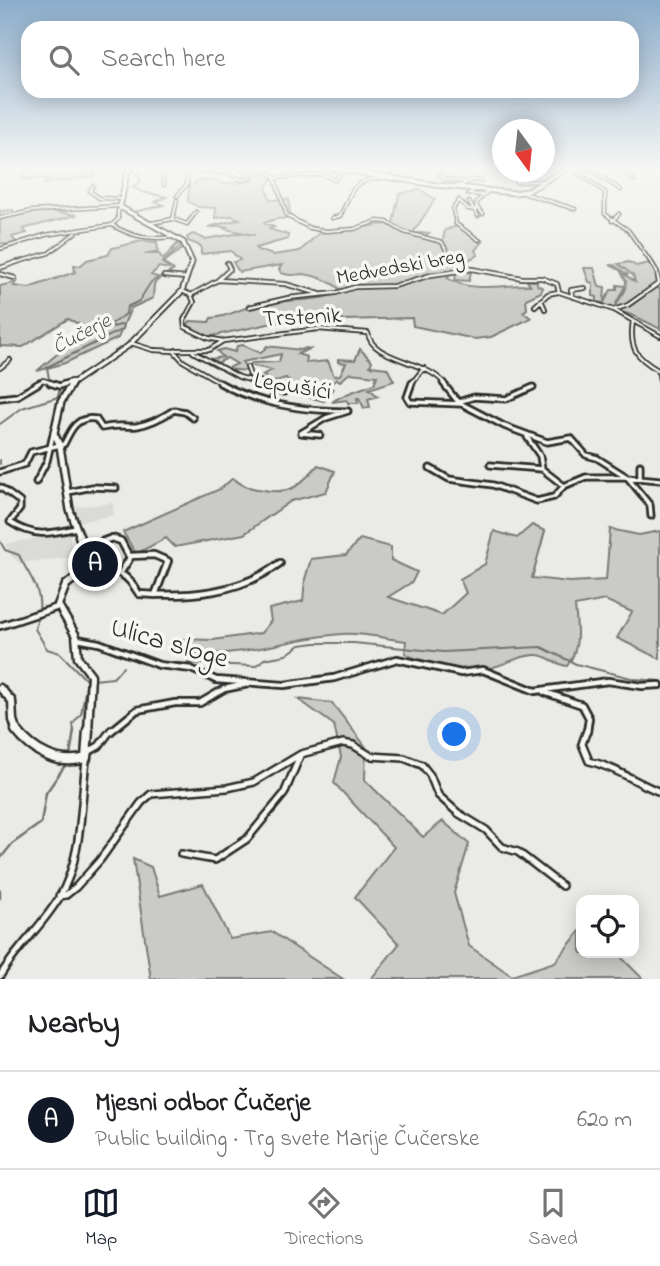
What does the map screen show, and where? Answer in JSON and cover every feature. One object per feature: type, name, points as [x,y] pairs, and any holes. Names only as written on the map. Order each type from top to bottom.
[{"type":"street","points":[[0,218],[20,214]]},
{"type":"street","points":[[0,249],[45,235],[75,233],[112,225],[118,219],[117,214]]},
{"type":"street","points":[[130,214],[153,222],[173,219],[185,224],[191,223],[190,218],[194,214]]},
{"type":"street","points":[[173,219],[174,214]]},
{"type":"street","points":[[288,214],[289,218],[313,230],[336,231],[372,222],[390,222],[404,232],[438,242],[445,246],[452,261],[472,268]]},
{"type":"street","points":[[332,218],[341,214]]},
{"type":"street","points":[[454,214],[455,221],[479,240]]},
{"type":"street","points":[[606,214],[612,221],[628,230],[637,241],[659,279],[653,289],[614,310]]},
{"type":"street","points":[[612,221],[619,214]]},
{"type":"street","points":[[0,398],[17,396],[41,381],[48,380],[59,386],[74,381],[131,343],[182,291],[191,270],[191,258],[186,244],[153,222]]},
{"type":"street","points":[[112,225],[131,236],[157,239],[173,237]]},
{"type":"street","points":[[0,268],[47,254],[62,246],[75,233]]},
{"type":"street","points":[[182,291],[191,295],[198,293],[230,268],[227,263]]},
{"type":"street","name":"Medvedski breg","points":[[249,307],[355,287],[394,286],[431,275],[472,268],[523,278],[542,278],[557,284],[559,292],[614,310],[660,336]]},
{"type":"street","points":[[0,274],[15,278]]},
{"type":"street","points":[[164,276],[187,278]]},
{"type":"street","points":[[218,280],[295,286],[321,295]]},
{"type":"street","points":[[573,297],[571,290],[585,288]]},
{"type":"street","points":[[535,306],[551,292],[559,292]]},
{"type":"street","name":"Trstenik","points":[[191,295],[194,302],[184,320],[185,327],[208,338],[223,341],[318,329],[368,334],[369,341],[377,350],[440,376],[449,393],[460,403],[526,436],[550,442],[573,439],[586,455],[597,458],[627,477],[650,505],[652,516]]},
{"type":"street","points":[[541,300],[545,309]]},
{"type":"street","points":[[632,321],[629,339],[633,352],[640,361],[657,370],[660,380]]},
{"type":"street","name":"Lepušići","points":[[131,343],[153,350],[193,352],[213,348],[223,341]]},
{"type":"street","name":"Lepušići","points":[[174,351],[183,360],[232,391],[312,411],[348,411],[326,418],[302,433],[320,435]]},
{"type":"street","points":[[193,352],[239,377],[264,384]]},
{"type":"street","points":[[0,368],[9,360]]},
{"type":"street","points":[[247,367],[250,375],[274,391],[284,392]]},
{"type":"street","points":[[424,368],[413,377],[407,397],[410,402],[460,403],[475,396],[495,400],[513,397],[533,387]]},
{"type":"street","points":[[36,482],[46,466],[62,398],[74,381]]},
{"type":"street","points":[[271,402],[274,391]]},
{"type":"street","points":[[0,472],[25,464],[31,452],[60,446],[66,442],[72,425],[85,418],[96,419],[102,428],[119,424],[136,426],[159,419],[172,411],[186,412],[193,418]]},
{"type":"street","points":[[54,430],[60,446],[66,492],[76,528],[89,559],[88,570]]},
{"type":"street","points":[[526,436],[540,456],[542,468]]},
{"type":"street","points":[[491,465],[542,468],[564,486]]},
{"type":"street","points":[[640,465],[640,477]]},
{"type":"street","points":[[430,468],[445,478],[470,484],[493,485],[537,501],[554,497],[564,486],[586,477],[640,477],[660,480]]},
{"type":"street","points":[[0,487],[20,502],[20,509],[10,522],[32,535],[39,537],[76,528]]},
{"type":"street","points":[[66,492],[92,487],[116,488]]},
{"type":"street","points":[[84,550],[112,538],[121,541],[130,556]]},
{"type":"street","points":[[79,573],[84,550]]},
{"type":"street","points":[[130,556],[154,555],[168,561],[164,577],[155,594]]},
{"type":"street","points":[[121,572],[130,556]]},
{"type":"street","points":[[0,976],[19,945],[59,896],[80,842],[91,679],[78,658],[77,639],[58,607],[61,592],[79,573],[88,570],[121,572],[128,576],[136,592],[198,595],[234,588],[258,578],[280,563]]},
{"type":"street","points":[[0,626],[58,607]]},
{"type":"street","name":"Ulica sloge","points":[[77,639],[99,643],[159,665],[191,669],[216,680],[284,685],[334,678],[397,659],[461,673],[483,670],[542,691],[608,681],[642,686],[660,685]]},
{"type":"street","points":[[0,688],[9,694],[13,701],[13,726],[17,733],[24,740],[67,762],[86,755],[99,746],[114,727],[137,710],[175,703],[200,703],[224,689],[256,683]]},
{"type":"street","points":[[542,691],[570,698],[585,711],[589,727],[582,744],[589,761],[611,766],[635,782],[660,792]]},
{"type":"street","points":[[59,896],[66,895],[76,887],[100,860],[141,803],[152,794],[227,788],[254,782],[301,754],[343,743],[353,745],[371,756],[404,758],[422,765],[430,775],[438,795],[458,813],[486,830],[502,847],[518,852],[562,886]]},
{"type":"street","points":[[181,855],[215,860],[247,839],[284,794],[301,754]]},
{"type":"shaded area","points":[[0,214],[77,215],[23,229],[27,233],[12,237],[17,243],[0,243]]},
{"type":"shaded area","points":[[215,214],[290,214],[294,218],[264,223],[274,227],[269,229],[288,235],[288,239],[256,248],[273,255],[300,251],[319,233],[393,223],[395,214],[425,214],[413,233],[429,233],[423,238],[442,244],[445,230],[460,225],[483,241],[475,250],[478,255],[462,263],[463,269],[447,278],[478,287],[530,285],[527,281],[537,281],[537,285],[543,288],[541,292],[526,299],[527,309],[523,312],[531,318],[491,337],[475,339],[413,326],[412,318],[278,322],[207,337],[188,325],[190,321],[209,322],[211,318],[254,305],[321,298],[342,291],[314,276],[281,273],[279,269],[282,265],[239,272],[233,262],[240,260],[231,251],[201,254],[201,246],[188,241],[187,237],[193,234],[205,239],[240,233],[255,235],[225,229],[227,227],[208,227],[240,219],[232,216],[215,218]]},
{"type":"shaded area","points":[[142,241],[157,242],[158,251],[145,254],[159,254],[163,259],[178,243],[184,248],[164,262],[169,269],[159,267],[151,275],[160,278],[154,284],[153,298],[131,308],[118,338],[65,363],[37,371],[88,328],[68,319],[23,347],[0,346],[0,286],[17,282],[14,286],[29,288],[75,272],[74,265],[80,266],[87,260],[108,255],[112,248]]},
{"type":"shaded area","points":[[629,262],[636,266],[649,263],[656,272],[658,281],[655,287],[660,289],[660,329],[637,317],[614,310],[614,307],[611,310],[603,308],[604,303],[597,302],[597,297],[593,296],[593,283],[589,282],[584,268],[594,268],[599,286],[605,287],[604,302],[611,290],[617,290],[617,285],[625,286],[615,306],[625,291],[626,281],[620,270],[610,265],[614,265],[635,282],[633,275],[618,264]]},
{"type":"shaded area","points":[[457,270],[471,272],[469,281],[455,280]]},
{"type":"shaded area","points":[[243,345],[261,353],[267,346],[310,349],[297,354],[307,357],[306,363],[328,361],[334,376],[340,375],[346,363],[338,362],[338,359],[355,360],[360,349],[372,361],[370,366],[387,368],[394,381],[369,389],[378,396],[368,399],[370,407],[364,408],[359,398],[358,403],[348,403],[347,400],[332,402],[347,393],[374,384],[377,376],[350,373],[340,381],[337,379],[328,386],[333,389],[324,401],[296,394],[283,387],[289,381],[286,378],[273,382],[262,375],[272,370],[249,365],[279,362],[281,354],[242,362],[248,371],[226,369],[237,364],[227,358],[214,365],[204,360],[223,357],[217,351],[224,349],[235,352],[237,346]]},
{"type":"shaded area","points":[[318,465],[335,471],[326,492],[291,501],[244,534],[175,547],[166,538],[136,554],[123,532],[220,489],[233,478],[251,488],[289,490]]},
{"type":"shaded area","points":[[113,503],[114,515],[78,522],[73,507]]},
{"type":"shaded area","points":[[532,525],[545,531],[532,578],[570,582],[606,580],[610,529],[639,535],[660,531],[660,659],[617,638],[632,612],[605,600],[575,606],[576,645],[567,666],[537,655],[524,656],[489,668],[470,670],[450,667],[405,653],[406,641],[358,634],[320,636],[216,654],[171,649],[178,639],[213,640],[261,633],[271,621],[269,609],[303,601],[305,579],[311,559],[346,555],[360,539],[391,547],[391,560],[417,572],[412,582],[388,597],[442,615],[466,593],[460,579],[485,564],[494,531],[517,538]]},
{"type":"shaded area","points":[[70,532],[72,557],[19,563],[9,553],[6,544]]},
{"type":"shaded area","points":[[298,699],[332,703],[366,747],[365,780],[423,837],[443,821],[469,844],[454,893],[469,946],[512,976],[555,962],[576,936],[576,958],[622,958],[643,979],[371,979],[399,944],[355,897],[394,847],[334,783],[341,757],[334,725]]},
{"type":"shaded area","points":[[133,859],[151,867],[160,896],[203,884],[230,939],[272,932],[343,979],[151,979]]},
{"type":"waterway","name":"Čučerje","points":[[144,218],[163,229]]},
{"type":"waterway","name":"Čučerje","points":[[57,383],[49,379],[47,367],[123,329],[124,324],[113,327],[111,324],[126,314],[127,307],[139,301],[151,282],[174,270],[162,263],[183,244]]},
{"type":"waterway","name":"Čučerje","points":[[0,424],[22,408],[58,397],[60,387]]},
{"type":"waterway","name":"Čučerje","points":[[0,541],[5,550],[19,555],[36,588],[39,611]]},
{"type":"waterway","name":"Čučerje","points":[[38,617],[35,629],[47,649],[60,653],[87,681],[81,714],[73,724],[74,731]]},
{"type":"waterway","points":[[156,662],[256,666],[264,659],[286,655],[300,645],[315,643],[354,643],[443,652],[541,647],[576,664],[635,679],[660,681]]},
{"type":"waterway","points":[[94,680],[113,678],[123,667]]},
{"type":"waterway","name":"Čučerje","points":[[70,756],[74,731]]},
{"type":"waterway","name":"Čučerje","points":[[0,859],[12,844],[41,823],[46,793],[66,764]]},
{"type":"waterway","name":"Čučerje","points":[[0,890],[0,898]]},
{"type":"place","name":"Mjesni odbor Čučerje","points":[[95,564]]}]
